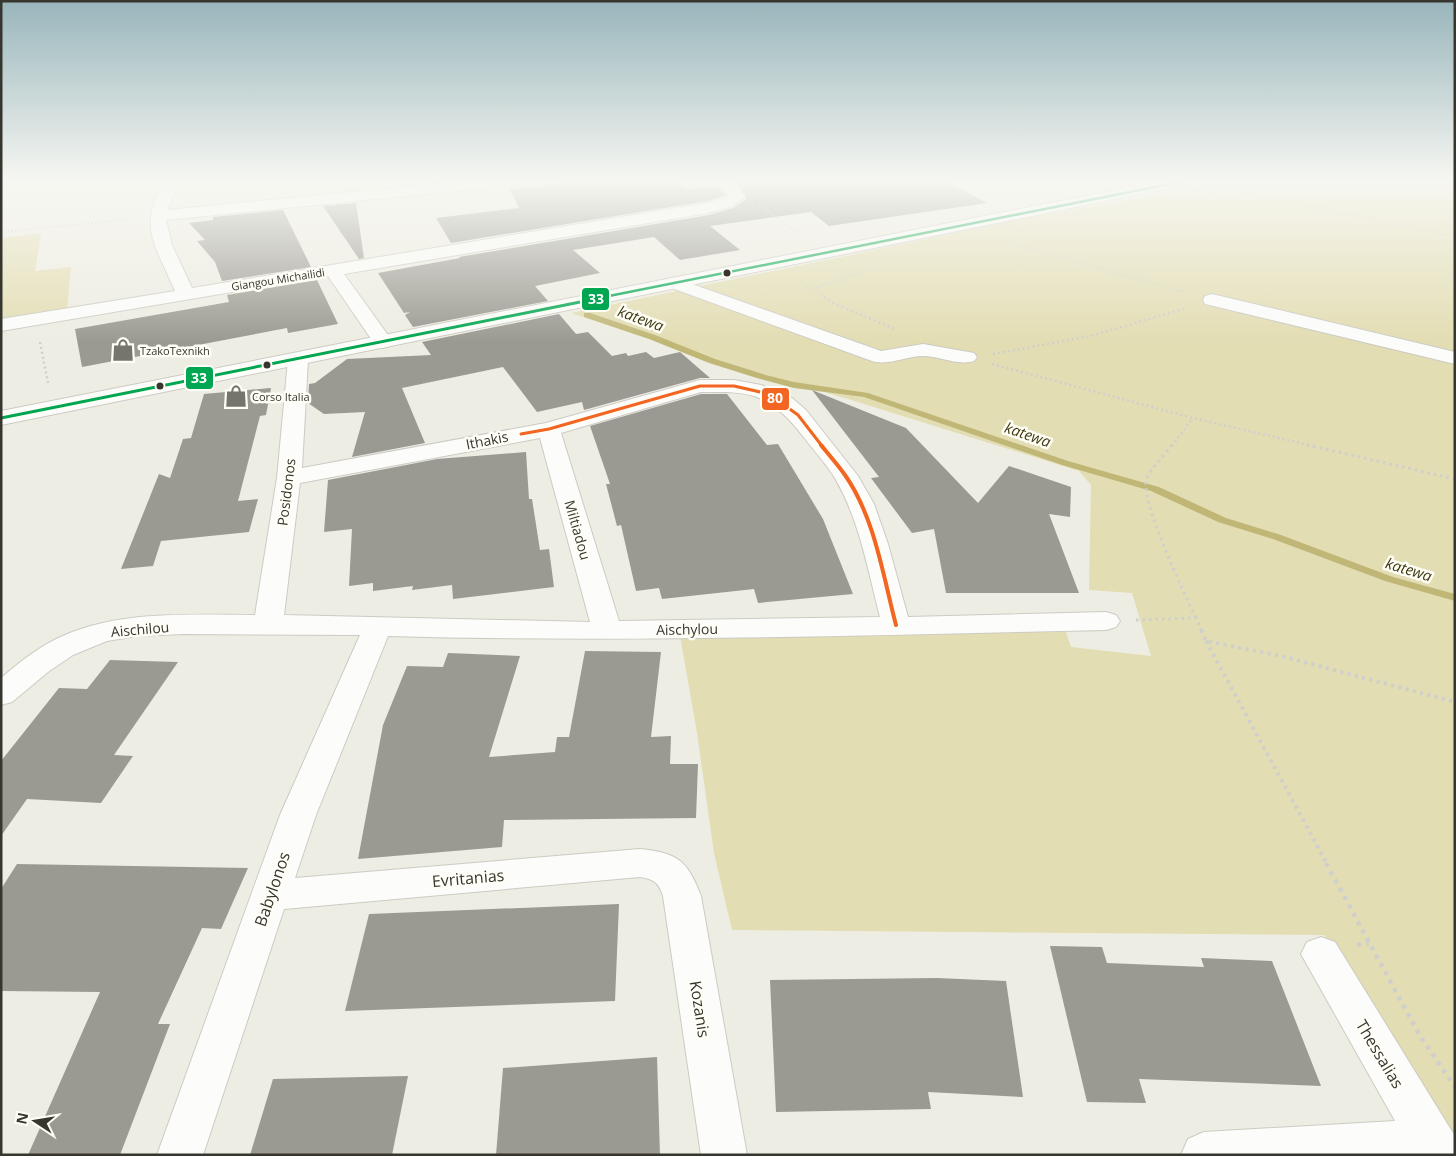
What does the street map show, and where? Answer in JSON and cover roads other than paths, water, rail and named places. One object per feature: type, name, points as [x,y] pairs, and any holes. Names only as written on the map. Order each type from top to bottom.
[{"type":"street","points":[[160,234],[186,294]]},
{"type":"street","name":"Giangou Michailidi","points":[[1,326],[551,234]]},
{"type":"street","points":[[5,414],[54,408],[298,360],[920,234]]},
{"type":"street","points":[[332,270],[382,342]]},
{"type":"street","points":[[675,283],[879,356],[923,350],[967,357]]},
{"type":"street","points":[[1212,300],[1455,358]]},
{"type":"street","name":"Posidonos","points":[[268,624],[289,478],[298,360]]},
{"type":"street","name":"Ithakis","points":[[289,478],[549,428],[700,386],[734,386],[769,394],[798,415],[846,476],[861,504],[896,625]]},
{"type":"street","name":"Miltiadou","points":[[549,428],[607,631]]},
{"type":"street","name":"Aischylou","points":[[268,624],[377,628],[607,631],[1106,621]]},
{"type":"street","name":"Aischilou","points":[[1,695],[33,667],[54,652],[78,640],[103,632],[127,628],[268,624]]},
{"type":"street","name":"Babylonos","points":[[180,1155],[298,815],[377,628]]},
{"type":"street","name":"Evritanias","points":[[270,895],[640,862],[666,867]]},
{"type":"street","name":"Kozanis","points":[[666,867],[676,877],[682,896],[724,1155]]},
{"type":"street","name":"Thessalias","points":[[1320,954],[1436,1148]]},
{"type":"street","points":[[1204,1155],[1436,1148]]},
{"type":"waterway","name":"katewa","points":[[587,315],[652,337],[712,361],[763,377],[794,385],[865,395],[1065,463],[1155,489],[1222,520],[1277,537],[1389,579],[1455,598]]},
{"type":"place","name":"TzakoTexnikh","points":[[123,350]]},
{"type":"place","name":"Corso Italia","points":[[236,396]]}]
